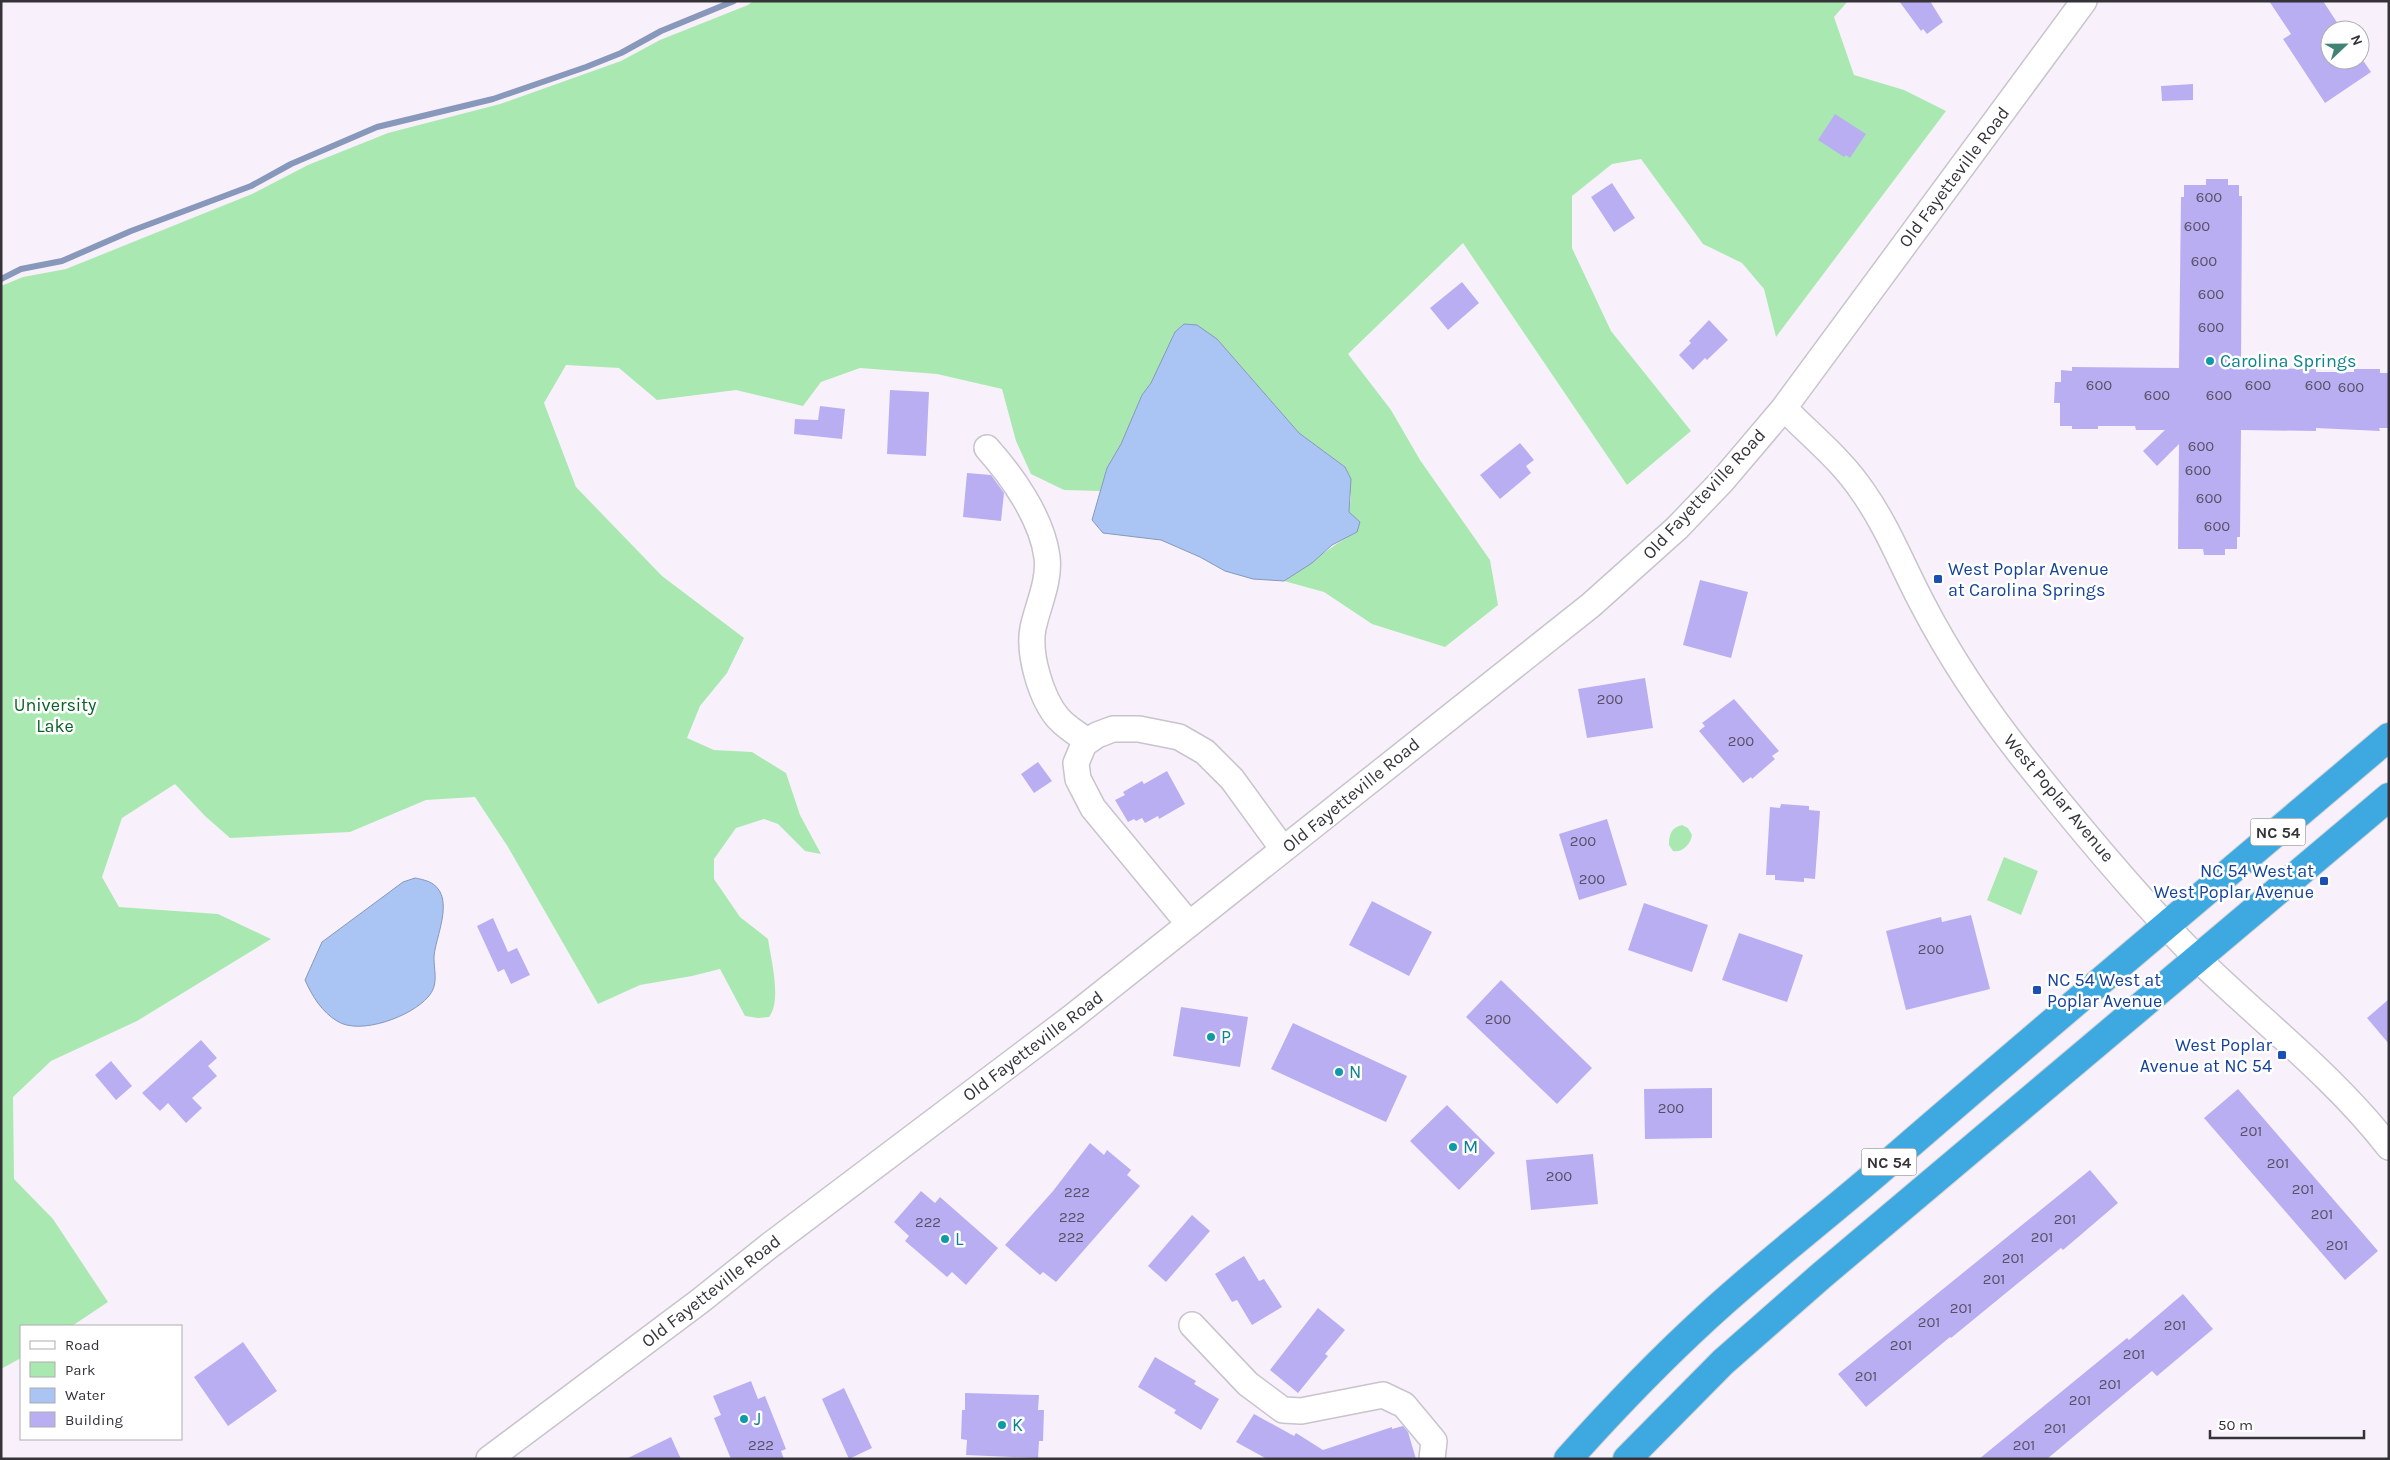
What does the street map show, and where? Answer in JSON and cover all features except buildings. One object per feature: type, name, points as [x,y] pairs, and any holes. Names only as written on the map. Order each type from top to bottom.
[{"type":"highway","name":"NC 54","points":[[1568,1459],[1617,1404],[1705,1318],[2389,737]]},
{"type":"highway","name":"NC 54","points":[[1627,1459],[1723,1362],[1772,1319],[2389,797]]},
{"type":"street","name":"Old Fayetteville Road","points":[[489,1459],[1071,1018],[1591,605],[1629,572],[1677,528],[1723,480],[1784,408],[2084,1]]},
{"type":"street","name":"West Poplar Avenue","points":[[1784,408],[1830,452],[1863,491],[1890,537],[1921,602],[1949,651],[2009,739],[2167,926],[2197,958],[2301,1052],[2349,1101],[2389,1147]]},
{"type":"street","points":[[987,448],[1003,465],[1028,505],[1047,558],[1047,574],[1033,630],[1033,645],[1039,679],[1046,699],[1057,717],[1072,732],[1088,741]]},
{"type":"street","points":[[1189,924],[1093,808],[1078,779],[1076,763],[1084,744],[1097,734],[1113,729],[1139,729],[1179,737],[1205,752],[1232,779],[1283,850]]},
{"type":"street","points":[[1192,1325],[1248,1384],[1283,1410],[1301,1411],[1383,1395],[1404,1405],[1434,1441],[1432,1459]]},
{"type":"green space","name":"University Lake","points":[[753,1],[1848,1],[1834,17],[1854,75],[1904,90],[1946,111],[1776,337],[1764,289],[1742,263],[1703,244],[1641,159],[1612,164],[1572,196],[1572,248],[1611,331],[1691,431],[1627,485],[1463,243],[1348,354],[1391,410],[1420,460],[1490,560],[1498,605],[1445,647],[1372,624],[1324,592],[1284,581],[1357,532],[1349,512],[1351,497],[1345,467],[1299,433],[1217,339],[1151,383],[1142,395],[1121,444],[1107,468],[1100,491],[1064,490],[1031,474],[1016,441],[1002,389],[937,374],[860,368],[821,382],[803,406],[736,390],[657,400],[619,368],[566,365],[544,403],[576,487],[662,576],[744,638],[727,673],[700,706],[687,738],[714,750],[752,752],[786,773],[800,815],[821,854],[805,851],[778,824],[764,819],[736,828],[714,859],[714,879],[740,917],[768,939],[775,991],[773,1010],[769,1017],[745,1016],[720,969],[640,985],[598,1004],[508,847],[475,797],[426,800],[350,832],[230,838],[205,816],[175,784],[122,818],[102,877],[119,907],[218,914],[271,939],[137,1021],[51,1061],[13,1097],[14,1179],[53,1219],[108,1302],[74,1325],[20,1325],[20,1359],[1,1369],[1,286],[23,277],[66,269],[252,194],[308,165],[388,133],[500,104],[621,61],[660,40],[748,5]]},
{"type":"green space","points":[[1682,825],[1688,828],[1692,835],[1691,838],[1688,845],[1683,849],[1673,851],[1669,845],[1670,835],[1675,828]]},
{"type":"green space","points":[[2004,857],[2038,871],[2021,915],[1987,900]]},
{"type":"water","points":[[1184,324],[1197,325],[1217,339],[1299,433],[1345,467],[1351,479],[1349,512],[1360,522],[1357,532],[1332,545],[1312,563],[1284,581],[1253,579],[1225,571],[1200,557],[1161,540],[1103,533],[1092,520],[1107,468],[1121,444],[1142,395],[1151,383],[1175,332]]},
{"type":"water","points":[[415,878],[433,884],[443,899],[442,919],[434,957],[434,988],[428,997],[410,1011],[385,1022],[359,1026],[347,1025],[337,1021],[318,1003],[305,980],[322,942],[403,882]]},
{"type":"waterway","points":[[1,279],[21,269],[62,261],[131,231],[251,186],[291,164],[377,127],[493,99],[586,67],[621,53],[661,31],[734,1]]},
{"type":"place","name":"Carolina Springs","points":[[2210,361]]},
{"type":"place","name":"West Poplar Avenue at Carolina Springs","points":[[1938,579]]},
{"type":"place","name":"NC 54 West at West Poplar Avenue","points":[[2324,881]]},
{"type":"place","name":"NC 54 West at Poplar Avenue","points":[[2037,990]]},
{"type":"place","name":"P","points":[[1211,1037]]},
{"type":"place","name":"West Poplar Avenue at NC 54","points":[[2282,1055]]},
{"type":"place","name":"N","points":[[1339,1072]]},
{"type":"place","name":"M","points":[[1453,1147]]},
{"type":"place","name":"L","points":[[945,1239]]},
{"type":"place","name":"J","points":[[744,1419]]},
{"type":"place","name":"K","points":[[1002,1425]]}]
